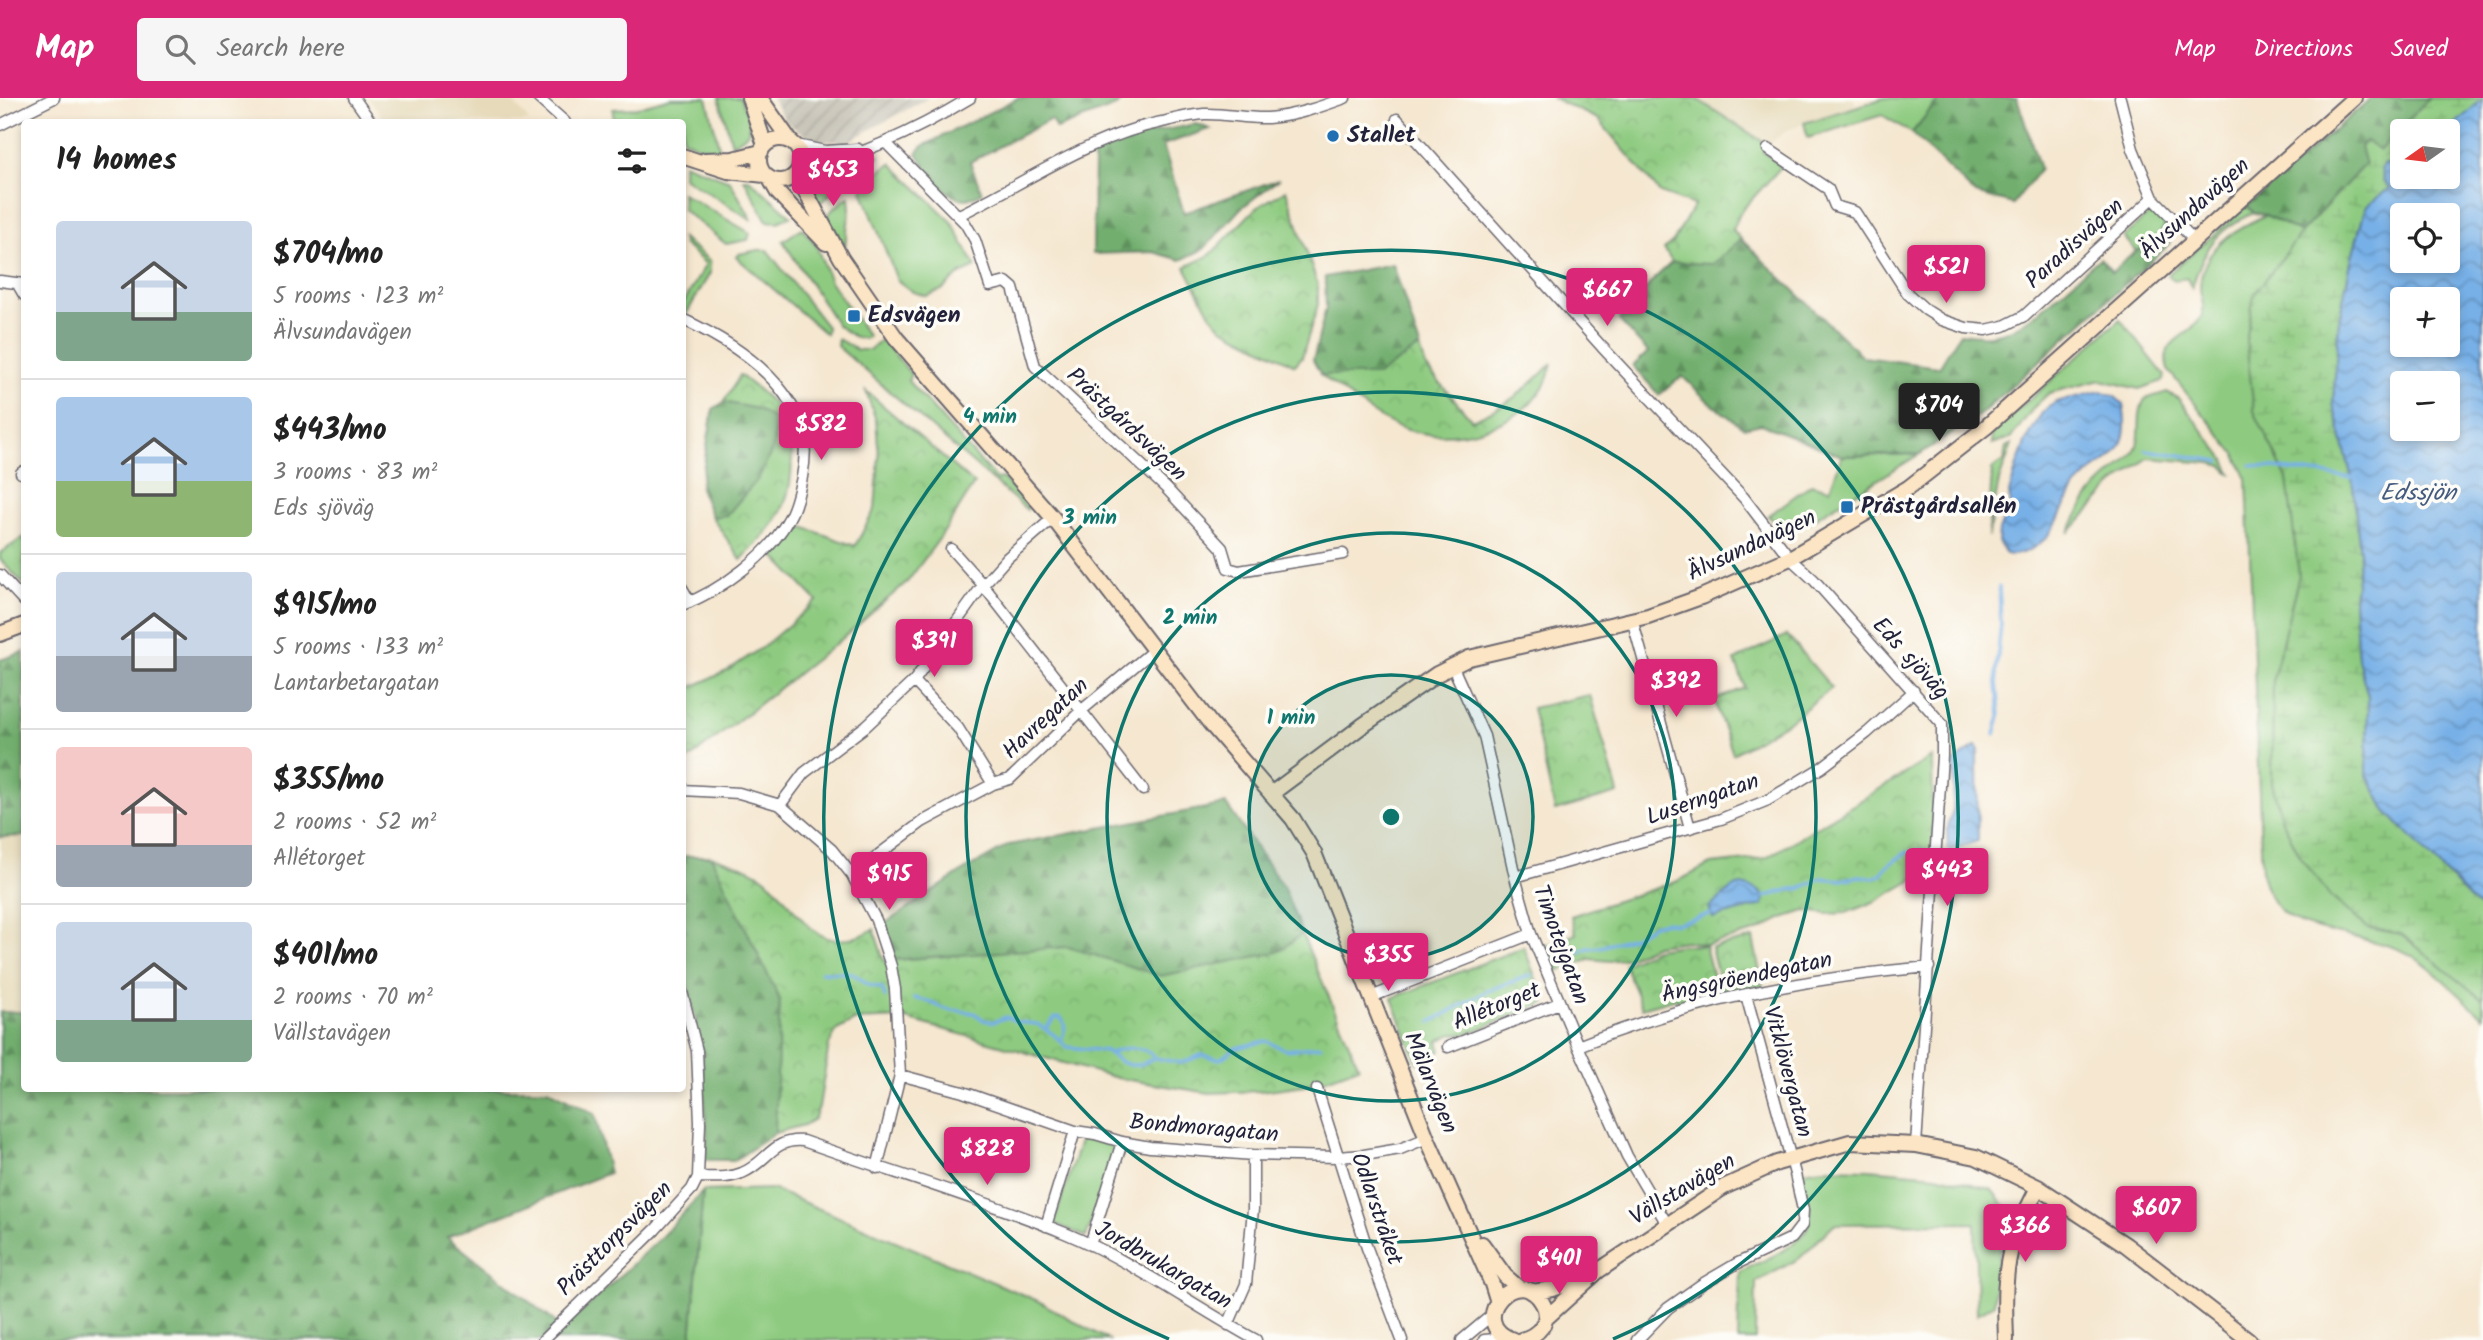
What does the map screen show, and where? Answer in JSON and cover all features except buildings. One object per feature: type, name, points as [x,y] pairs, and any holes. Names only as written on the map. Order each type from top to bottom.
[{"type":"main road","points":[[748,98],[763,148],[760,165],[768,177]]},
{"type":"main road","points":[[690,158],[728,171],[783,181],[798,172],[801,159],[793,143],[760,98]]},
{"type":"main road","name":"Älvsundavägen","points":[[1271,794],[1362,726],[1452,665],[1469,658],[1648,616],[1701,597],[1790,558],[1908,488],[1969,442],[2350,99]]},
{"type":"main road","points":[[690,158],[733,159],[779,139],[793,143]]},
{"type":"main road","name":"Mälarvägen","points":[[798,172],[841,258],[896,338],[1052,518],[1210,723],[1293,819],[1314,853],[1427,1138],[1492,1283],[1495,1307]]},
{"type":"main road","name":"Mälarvägen","points":[[768,177],[778,193],[841,258]]},
{"type":"main road","points":[[0,634],[21,626]]},
{"type":"main road","name":"Vällstavägen","points":[[1546,1318],[1598,1271],[1724,1187],[1790,1158],[1850,1142],[1916,1145],[1976,1157],[2038,1187]]},
{"type":"main road","points":[[2006,1340],[2005,1290],[2008,1259],[2017,1230],[2038,1187],[2126,1245],[2249,1340]]},
{"type":"main road","name":"Mälarvägen","points":[[1463,1218],[1505,1276],[1525,1290]]},
{"type":"main road","name":"Vällstavägen","points":[[1525,1290],[1553,1289],[1598,1271]]},
{"type":"main road","points":[[1525,1290],[1542,1301],[1546,1318],[1538,1336],[1514,1339],[1496,1326],[1495,1307],[1507,1292],[1525,1290]]},
{"type":"street","points":[[0,125],[54,98]]},
{"type":"street","points":[[354,98],[369,119]]},
{"type":"street","points":[[538,98],[562,119]]},
{"type":"street","points":[[798,172],[886,143],[970,98]]},
{"type":"street","points":[[959,215],[1091,147],[1129,131],[1159,122],[1204,114],[1267,118],[1308,111],[1345,98]]},
{"type":"street","name":"Paradisvägen","points":[[2120,98],[2133,149],[2153,198],[2194,240]]},
{"type":"street","points":[[1397,119],[1744,498],[1790,558]]},
{"type":"street","points":[[793,143],[825,151],[869,148]]},
{"type":"street","name":"Prästgårdsvägen","points":[[886,143],[959,215],[975,240],[990,286],[1006,282],[1013,288],[1035,366],[1166,488],[1222,548],[1228,568],[1239,571],[1343,554]]},
{"type":"street","name":"Paradisvägen","points":[[1768,149],[1828,189],[1835,206],[1855,212],[1908,294],[1942,320],[1966,328],[1986,330],[2004,326],[2024,316],[2153,198]]},
{"type":"street","points":[[0,281],[21,283]]},
{"type":"street","points":[[686,321],[739,351],[769,377],[789,402],[802,430],[805,461],[799,491],[789,518],[771,543],[746,567],[686,604]]},
{"type":"street","points":[[780,805],[804,773],[866,726],[914,681],[982,585],[1007,558],[1052,518]]},
{"type":"street","points":[[951,549],[1082,710],[1143,790]]},
{"type":"street","name":"Eds sjöväg","points":[[1790,558],[1814,580],[1942,724],[1916,1145]]},
{"type":"street","points":[[0,575],[21,598]]},
{"type":"street","points":[[1632,619],[1690,828]]},
{"type":"street","name":"Havregatan","points":[[852,875],[922,822],[993,783],[1010,779],[1082,710],[1155,649]]},
{"type":"street","name":"Timotejgatan","points":[[1452,665],[1484,736],[1515,877],[1531,934],[1577,1046],[1627,1156],[1667,1224]]},
{"type":"street","points":[[914,681],[958,728],[993,783]]},
{"type":"street","name":"Luserngatan","points":[[1515,877],[1721,820],[1768,800],[1821,768],[1867,733],[1914,691]]},
{"type":"street","points":[[686,790],[739,793],[780,805],[832,850],[852,875],[876,920],[891,966],[898,1021],[900,1075],[877,1168]]},
{"type":"street","points":[[1371,997],[1531,934]]},
{"type":"street","name":"Ängsgröendegatan","points":[[1577,1046],[1651,1019],[1746,995],[1857,973],[1928,967]]},
{"type":"street","name":"Vitklövergatan","points":[[1637,1340],[1668,1308],[1702,1284],[1736,1264],[1792,1238],[1802,1225],[1803,1210],[1746,995]]},
{"type":"street","name":"Allétorget","points":[[1448,1047],[1559,1003]]},
{"type":"street","name":"Prästtorpsvägen","points":[[544,1340],[655,1230],[692,1189],[698,1177],[697,1051],[686,1008]]},
{"type":"street","name":"Bondmoragatan","points":[[900,1075],[963,1092],[1074,1131],[1164,1149],[1337,1157],[1400,1149],[1427,1138]]},
{"type":"street","name":"Odlarstråket","points":[[1317,1089],[1367,1248],[1402,1340]]},
{"type":"street","points":[[1046,1226],[1074,1131]]},
{"type":"street","name":"Jordbrukargatan","points":[[698,1177],[724,1177],[743,1173],[778,1145],[789,1140],[803,1141],[1001,1208],[1090,1245],[1128,1263],[1256,1340]]},
{"type":"street","points":[[1090,1245],[1122,1142]]},
{"type":"street","points":[[1228,1325],[1246,1284],[1253,1209],[1253,1155]]},
{"type":"street","points":[[1462,1340],[1495,1307]]},
{"type":"street","points":[[1484,1340],[1514,1339]]},
{"type":"shaded area","points":[[369,98],[510,98],[528,119],[384,119]]},
{"type":"shaded area","points":[[772,98],[928,98],[849,141],[815,141],[786,122]]},
{"type":"shaded area","points":[[1695,98],[1853,98],[1857,107],[1804,123],[1786,131],[1768,145]]},
{"type":"shaded area","points":[[21,836],[21,1012],[0,1012],[0,837]]},
{"type":"green space","points":[[671,98],[707,98],[720,151],[686,140],[686,119],[613,118],[613,109],[634,108]]},
{"type":"green space","points":[[719,98],[740,98],[749,119],[746,135],[732,144]]},
{"type":"green space","points":[[1018,98],[1125,98],[1116,106],[1056,129],[1051,119],[970,162],[982,193],[966,199],[958,198],[943,189],[917,153],[923,146]]},
{"type":"green space","points":[[1552,98],[1695,98],[1768,145],[1763,152],[1782,166],[1742,210],[1732,229],[1741,239],[1713,264],[1672,262],[1664,249],[1673,242],[1694,205],[1660,193],[1598,119]]},
{"type":"green space","points":[[1884,98],[1940,98],[1912,133],[1882,115],[1808,138],[1804,123]]},
{"type":"green space","points":[[1940,98],[2017,98],[2040,169],[2013,204],[1975,194],[1912,133]]},
{"type":"green space","points":[[2371,98],[2429,98],[2409,119],[2390,119],[2390,139],[2380,150],[2365,141],[2360,147],[2365,164],[2301,233],[2266,215],[2254,213],[2247,206]]},
{"type":"green space","points":[[2429,98],[2483,98],[2483,101],[2460,119],[2409,119]]},
{"type":"green space","points":[[2429,98],[2483,98],[2483,101],[2460,120],[2409,119]]},
{"type":"green space","points":[[1196,124],[1210,129],[1163,145],[1184,213],[1279,179],[1240,209],[1204,249],[1181,260],[1153,252],[1093,254],[1094,153],[1144,135]]},
{"type":"green space","points":[[2390,139],[2390,176],[2352,257],[2483,912],[2483,1017],[2414,957],[2382,944],[2306,925],[2290,918],[2278,908],[2270,896],[2262,874],[2247,478],[2236,455],[2168,370],[2166,360],[2171,346],[2200,319],[2203,310],[2200,287],[2202,273],[2207,261],[2222,241],[2266,215],[2301,233],[2366,141],[2380,150]]},
{"type":"green space","points":[[2390,139],[2390,188],[2366,206],[2352,257],[2339,320],[2333,404],[2352,478],[2360,552],[2354,601],[2358,659],[2368,696],[2367,775],[2386,811],[2483,912],[2483,1000],[2401,934],[2368,928],[2330,896],[2300,856],[2281,818],[2272,783],[2273,679],[2299,575],[2287,479],[2254,411],[2246,341],[2254,295],[2301,233],[2365,164],[2360,147],[2366,141],[2380,150]]},
{"type":"green space","points":[[876,152],[879,156],[861,167],[818,205],[811,187],[822,172],[842,167]]},
{"type":"green space","points":[[891,163],[951,221],[976,267],[960,274],[942,290],[926,296],[913,292],[897,280],[862,190],[864,182]]},
{"type":"green space","points":[[686,164],[730,181],[752,220],[686,179]]},
{"type":"green space","points":[[744,179],[749,179],[791,216],[778,222],[767,221]]},
{"type":"green space","points":[[1286,190],[1318,286],[1318,304],[1302,357],[1295,365],[1222,328],[1210,314],[1185,267],[1210,255],[1256,208]]},
{"type":"green space","points":[[686,195],[750,233],[748,240],[726,244],[686,212]]},
{"type":"green space","points":[[849,196],[845,246],[831,226],[828,216]]},
{"type":"green space","points":[[2247,206],[2254,213],[2230,226],[2213,242],[2201,263],[2192,289],[2187,278],[2175,280],[2167,275]]},
{"type":"green space","points":[[2150,213],[2160,217],[2165,224],[2155,244],[2136,251],[2124,237]]},
{"type":"green space","points":[[2165,224],[2170,244],[1982,413],[1920,454],[1842,456],[1761,424],[1744,428],[1709,402],[1682,376],[1659,395],[1633,366],[1648,352],[1619,320],[1672,262],[1713,264],[1741,239],[1863,357],[1939,367],[1960,333],[1993,335],[2016,327],[2041,310],[2100,258],[2112,272],[2136,251],[2155,244]]},
{"type":"green space","points":[[802,228],[816,245],[830,281],[868,336],[865,339],[855,337],[838,326],[783,241]]},
{"type":"green space","points":[[686,241],[710,261],[710,273],[686,314],[686,299],[706,264],[686,247]]},
{"type":"green space","points":[[767,250],[827,327],[826,334],[736,257]]},
{"type":"green space","points":[[1393,264],[1420,347],[1378,375],[1321,375],[1313,360],[1326,308],[1325,277]]},
{"type":"green space","points":[[2120,319],[2165,376],[2163,381],[2139,389],[2101,380],[2049,393],[2035,406],[2011,438],[1992,444],[1992,433]]},
{"type":"green space","points":[[838,339],[857,350],[869,350],[882,339],[911,374],[908,381],[996,479],[1003,478],[1028,506],[1027,510],[837,346]]},
{"type":"green space","points":[[1420,347],[1426,367],[1472,420],[1515,396],[1552,363],[1545,384],[1534,400],[1519,413],[1501,423],[1461,434],[1420,433],[1402,428],[1370,411],[1321,375],[1378,375]]},
{"type":"green space","points":[[740,375],[764,394],[783,417],[792,454],[790,481],[784,505],[770,527],[741,560],[712,517],[727,515],[759,478],[773,448],[776,421],[758,409],[724,402]]},
{"type":"green space","points":[[866,391],[974,484],[942,535],[908,581],[843,638],[686,762],[686,690],[727,671],[764,646],[817,601],[772,554],[795,524],[855,546],[875,509],[879,457],[876,421]]},
{"type":"green space","points":[[2167,392],[2178,398],[2224,458],[2232,475],[2223,466],[2210,463],[2148,458],[2114,484],[2069,533],[2091,494],[2134,452],[2139,439],[2140,412],[2145,399]]},
{"type":"green space","points":[[724,402],[758,409],[776,421],[773,448],[759,478],[727,515],[712,517],[700,488],[713,409]]},
{"type":"green space","points":[[2012,444],[1999,481],[1988,537],[1992,469],[2004,461],[2006,447]]},
{"type":"green space","points":[[1920,454],[1789,534],[1768,516],[1811,484],[1830,489],[1842,456]]},
{"type":"green space","points":[[21,539],[21,582],[0,559],[0,553]]},
{"type":"green space","points":[[1787,635],[1832,688],[1788,722],[1733,754],[1714,700],[1745,688],[1735,660]]},
{"type":"green space","points":[[21,653],[21,836],[0,837],[0,660]]},
{"type":"green space","points":[[1590,695],[1618,793],[1555,811],[1532,708]]},
{"type":"green space","points":[[1932,757],[1934,868],[1876,901],[1846,913],[1805,911],[1755,932],[1707,945],[1686,941],[1656,945],[1628,958],[1610,961],[1589,959],[1552,973],[1543,947],[1576,934],[1571,916],[1678,881],[1711,864],[1766,858]]},
{"type":"green space","points":[[1226,804],[1284,888],[1302,934],[1278,952],[1161,976],[1068,947],[891,960],[884,924],[960,873],[1009,845]]},
{"type":"green space","points":[[686,856],[711,856],[780,1000],[775,1133],[735,1160],[705,1160],[707,1138],[701,1044],[686,978]]},
{"type":"green space","points":[[711,856],[747,868],[766,879],[811,928],[823,936],[837,940],[854,938],[874,929],[884,961],[1068,947],[1161,976],[1278,952],[1302,934],[1359,1067],[1313,1084],[1260,1091],[1209,1093],[1117,1078],[903,1018],[856,1020],[837,1030],[829,1045],[819,1107],[814,1119],[804,1125],[775,1133],[780,1000]]},
{"type":"green space","points":[[1753,938],[1763,987],[1723,996],[1711,948]]},
{"type":"green space","points":[[1683,945],[1705,946],[1718,997],[1680,1007],[1677,998],[1642,1008],[1624,964],[1656,949]]},
{"type":"green space","points":[[1524,947],[1545,1003],[1464,1035],[1453,1034],[1438,1041],[1441,1051],[1417,1063],[1392,998]]},
{"type":"green space","points":[[0,1012],[21,1012],[21,1092],[554,1092],[595,1114],[609,1173],[447,1237],[564,1329],[663,1235],[703,1191],[691,1340],[0,1340]]},
{"type":"green space","points":[[1089,1137],[1115,1143],[1117,1147],[1086,1237],[1054,1223],[1080,1141]]},
{"type":"green space","points":[[1825,1168],[1936,1175],[1991,1189],[2009,1211],[1998,1257],[1994,1304],[1977,1314],[1975,1223],[1834,1224],[1800,1258],[1756,1282],[1755,1340],[1738,1340],[1740,1272],[1786,1249],[1804,1232],[1809,1222],[1810,1210],[1801,1171]]},
{"type":"green space","points":[[772,1189],[1038,1301],[1108,1340],[691,1340],[703,1191]]},
{"type":"water","name":"Edssjön","points":[[2483,101],[2483,912],[2386,811],[2367,775],[2368,696],[2358,659],[2354,601],[2360,552],[2352,478],[2333,404],[2339,320],[2366,206],[2390,188],[2460,189],[2460,120]]},
{"type":"water","name":"Edssjön","points":[[2384,164],[2390,166],[2390,188],[2384,181],[2381,169]]},
{"type":"water","points":[[2101,391],[2114,396],[2123,404],[2124,437],[2118,449],[2079,483],[2046,538],[2027,551],[2006,554],[1998,542],[1999,531],[2010,503],[2009,493],[2025,443],[2042,413],[2056,402]]},
{"type":"water","points":[[1976,746],[1979,750],[1978,841],[1951,850],[1948,848],[1947,831],[1953,809],[1954,762]]},
{"type":"water","points":[[1742,885],[1761,893],[1763,905],[1713,918],[1709,908],[1733,887]]},
{"type":"waterway","points":[[2146,450],[2220,461]]},
{"type":"waterway","points":[[2251,465],[2352,478]]},
{"type":"waterway","points":[[1995,734],[2000,716],[1996,673],[2001,623],[1999,587]]},
{"type":"waterway","points":[[1764,897],[1799,889],[1821,878],[1873,878],[1905,853],[1923,850]]},
{"type":"waterway","points":[[1552,961],[1633,937],[1653,925],[1665,922],[1675,924],[1710,914]]},
{"type":"waterway","points":[[821,972],[852,973],[869,985],[882,988],[885,997]]},
{"type":"waterway","points":[[1431,1022],[1487,991],[1531,975]]},
{"type":"waterway","points":[[914,998],[945,1009],[974,1013],[993,1022],[1007,1017],[1017,1022],[1037,1024],[1067,1047],[1106,1051],[1130,1065],[1139,1065],[1155,1058],[1181,1063],[1202,1055],[1220,1059],[1236,1048],[1266,1041],[1286,1050],[1321,1046]]},
{"type":"waterway","points":[[1045,1029],[1055,1018],[1060,1017],[1064,1023],[1060,1041]]},
{"type":"waterway","points":[[1109,1054],[1133,1048],[1145,1050],[1155,1058]]},
{"type":"place","name":"Stallet","points":[[1333,136]]},
{"type":"place","name":"Edsvägen","points":[[854,316]]},
{"type":"place","name":"Prästgårdsallén","points":[[1847,507]]}]
